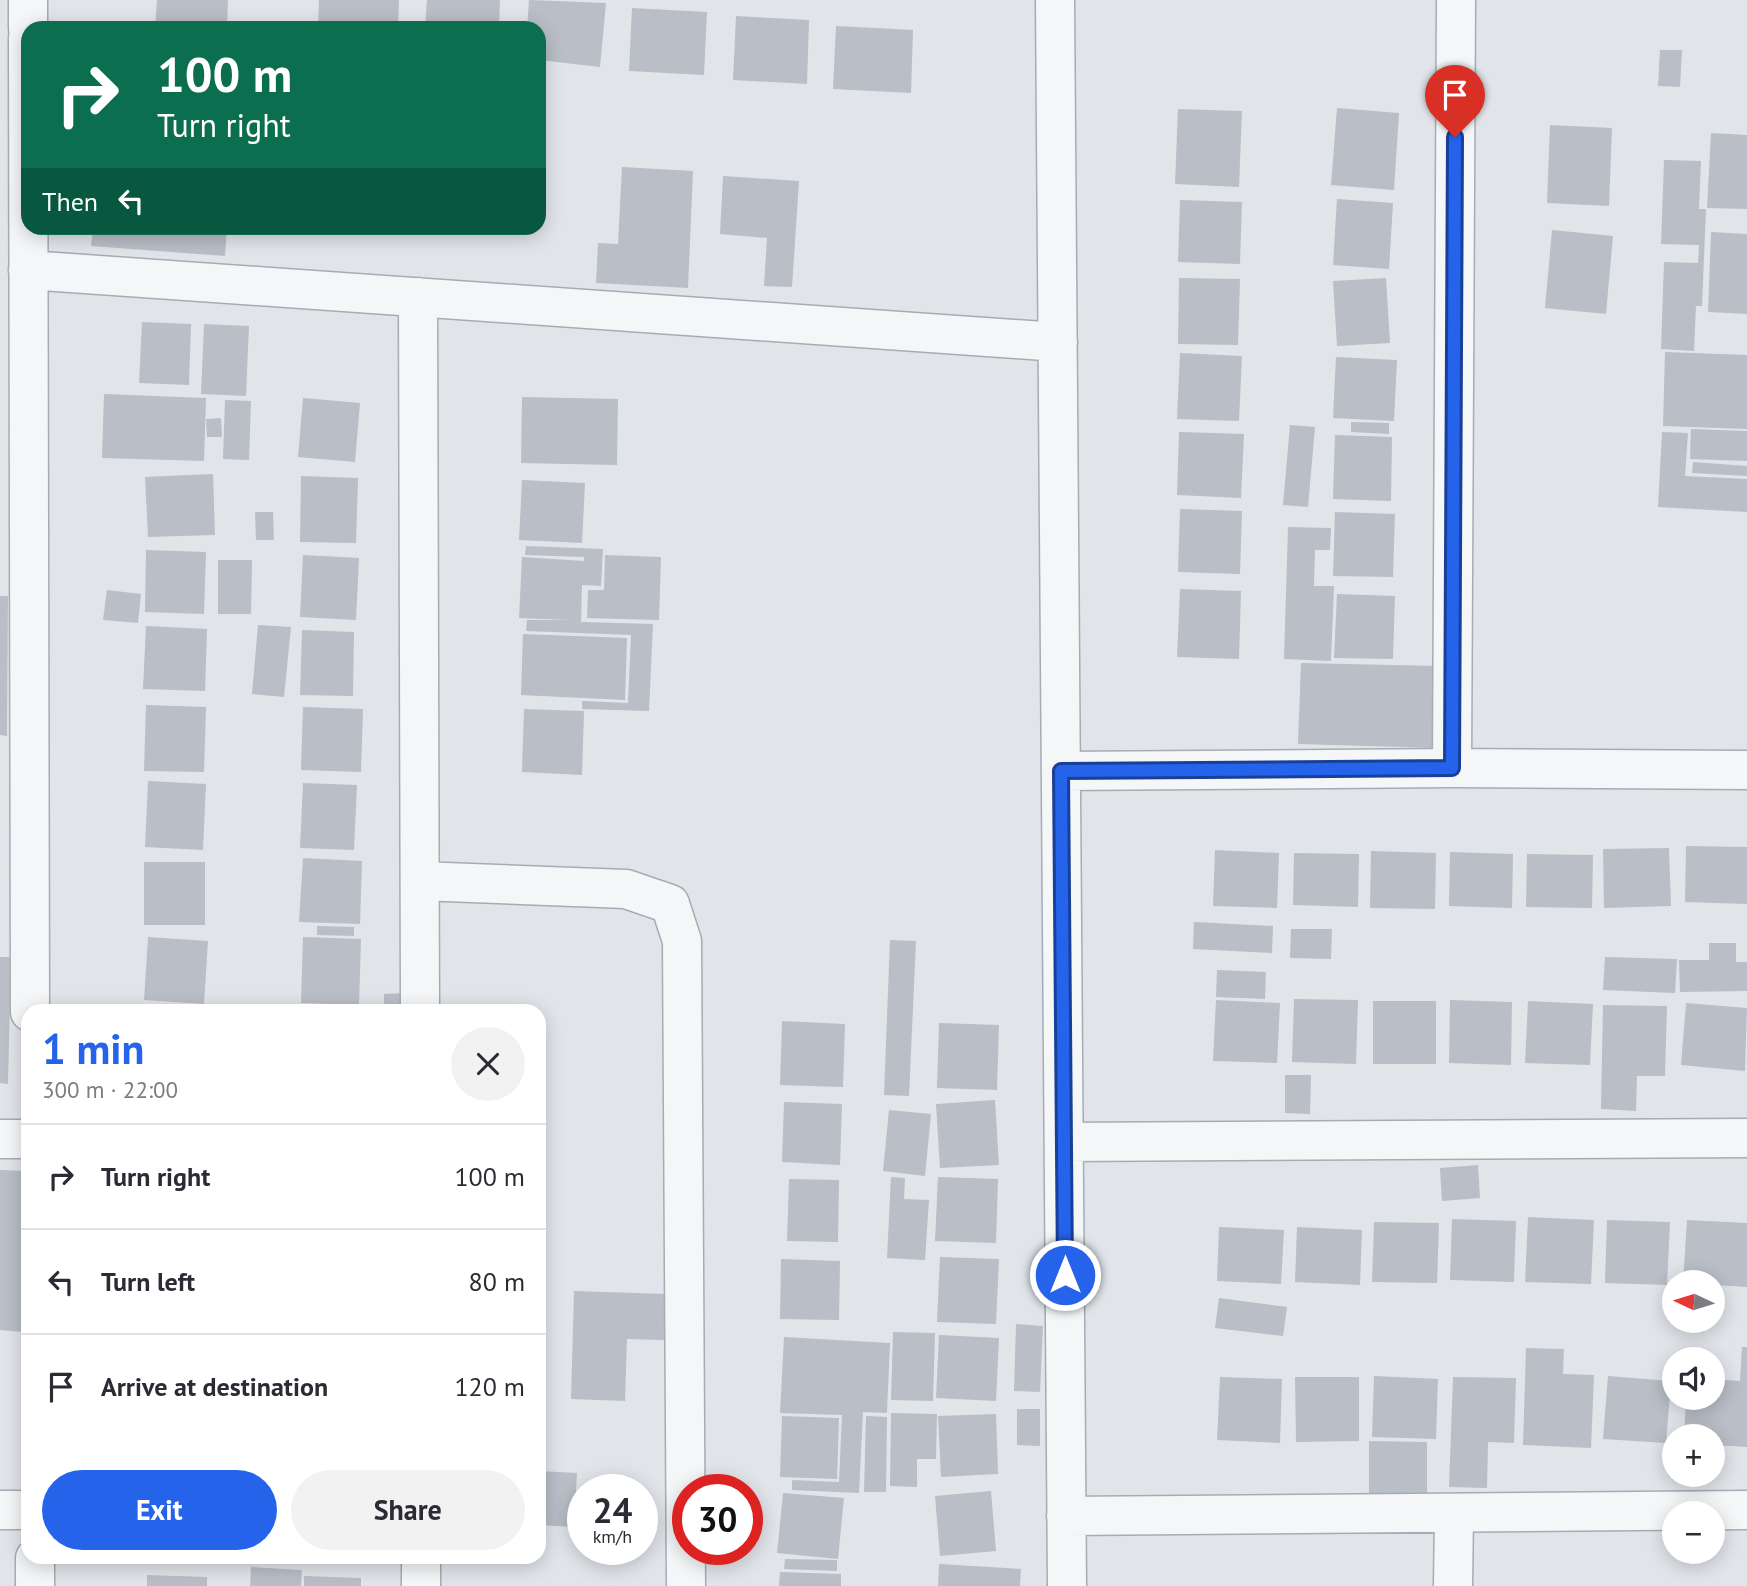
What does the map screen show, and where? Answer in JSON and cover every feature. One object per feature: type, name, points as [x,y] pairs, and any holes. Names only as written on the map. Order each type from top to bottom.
[{"type":"street","points":[[28,0],[28,21]]},
{"type":"street","points":[[1055,0],[1067,1586]]},
{"type":"street","points":[[1452,768],[1455,0]]},
{"type":"street","points":[[28,235],[14,765],[29,1004]]},
{"type":"street","points":[[28,270],[1058,342]]},
{"type":"street","points":[[418,297],[420,1004]]},
{"type":"street","points":[[1061,771],[1452,768],[1747,770]]},
{"type":"street","points":[[420,881],[626,889],[670,904],[682,941],[686,1586]]},
{"type":"street","points":[[1064,1142],[1747,1138]]},
{"type":"street","points":[[0,1139],[21,1139]]},
{"type":"street","points":[[0,1510],[21,1510]]},
{"type":"street","points":[[1066,1516],[1454,1515],[1747,1510]]},
{"type":"street","points":[[1454,1515],[1454,1586]]},
{"type":"street","points":[[34,1564],[35,1586]]},
{"type":"street","points":[[421,1564],[421,1586]]},
{"type":"building","points":[[157,0],[228,0],[227,21],[156,21]]},
{"type":"building","points":[[319,0],[399,0],[398,21],[318,21]]},
{"type":"building","points":[[427,0],[500,0],[499,21],[426,21]]},
{"type":"building","points":[[529,0],[606,3],[600,67],[546,61],[546,21],[528,21]]},
{"type":"building","points":[[632,8],[707,12],[704,75],[629,71]]},
{"type":"building","points":[[736,16],[809,20],[807,84],[733,80]]},
{"type":"building","points":[[836,26],[913,30],[911,93],[833,89]]},
{"type":"building","points":[[1660,50],[1682,50],[1680,87],[1658,86]]},
{"type":"building","points":[[1337,108],[1399,113],[1394,190],[1331,185]]},
{"type":"building","points":[[1178,109],[1242,111],[1239,187],[1175,184]]},
{"type":"building","points":[[1550,125],[1612,128],[1609,206],[1547,203]]},
{"type":"building","points":[[1711,133],[1747,135],[1747,209],[1707,208]]},
{"type":"building","points":[[1664,160],[1701,161],[1699,209],[1706,209],[1702,306],[1696,306],[1694,351],[1661,349],[1664,262],[1698,263],[1699,245],[1661,244]]},
{"type":"building","points":[[622,167],[693,171],[688,288],[596,283],[598,243],[618,244]]},
{"type":"building","points":[[723,176],[799,181],[792,287],[764,286],[767,238],[720,234]]},
{"type":"building","points":[[1337,199],[1393,203],[1389,269],[1333,265]]},
{"type":"building","points":[[1180,200],[1242,202],[1240,264],[1178,262]]},
{"type":"building","points":[[1552,230],[1613,236],[1606,314],[1545,308]]},
{"type":"building","points":[[1711,232],[1747,234],[1747,314],[1708,312]]},
{"type":"building","points":[[92,235],[226,235],[225,256],[91,246]]},
{"type":"building","points":[[1179,278],[1240,279],[1238,345],[1178,344]]},
{"type":"building","points":[[1386,278],[1390,343],[1337,346],[1333,281]]},
{"type":"building","points":[[142,322],[191,324],[189,385],[139,383]]},
{"type":"building","points":[[204,324],[249,326],[246,396],[201,394]]},
{"type":"building","points":[[1665,352],[1747,355],[1747,429],[1663,426]]},
{"type":"building","points":[[1180,353],[1242,356],[1239,421],[1177,419]]},
{"type":"building","points":[[1336,357],[1397,360],[1394,421],[1333,418]]},
{"type":"building","points":[[104,394],[206,398],[204,461],[102,458]]},
{"type":"building","points":[[522,397],[618,399],[617,465],[521,463]]},
{"type":"building","points":[[303,398],[360,403],[355,462],[298,457]]},
{"type":"building","points":[[225,400],[251,401],[249,460],[223,459]]},
{"type":"building","points":[[221,418],[222,437],[207,437],[206,419]]},
{"type":"building","points":[[1351,422],[1389,423],[1389,434],[1351,432]]},
{"type":"building","points":[[1290,425],[1315,427],[1308,507],[1283,505]]},
{"type":"building","points":[[1691,429],[1747,431],[1747,461],[1690,459]]},
{"type":"building","points":[[1179,432],[1244,434],[1241,498],[1177,495]]},
{"type":"building","points":[[1662,432],[1688,433],[1685,476],[1747,479],[1747,512],[1658,507]]},
{"type":"building","points":[[1335,435],[1392,437],[1391,501],[1333,499]]},
{"type":"building","points":[[1693,462],[1747,466],[1747,476],[1692,473]]},
{"type":"building","points":[[213,474],[215,535],[148,537],[145,477]]},
{"type":"building","points":[[301,476],[358,478],[356,543],[300,542]]},
{"type":"building","points":[[522,480],[585,483],[582,543],[519,540]]},
{"type":"building","points":[[1180,509],[1242,511],[1240,574],[1178,572]]},
{"type":"building","points":[[255,512],[273,512],[274,540],[256,540]]},
{"type":"building","points":[[1335,512],[1395,514],[1393,577],[1333,576]]},
{"type":"building","points":[[1288,527],[1331,528],[1330,550],[1315,550],[1314,586],[1334,586],[1331,661],[1284,659]]},
{"type":"building","points":[[526,546],[603,549],[601,586],[582,585],[581,622],[653,624],[649,711],[582,709],[582,701],[628,703],[631,635],[526,631],[527,620],[569,620],[519,618],[522,557],[584,561],[584,557],[525,555]]},
{"type":"building","points":[[146,550],[206,552],[204,614],[145,612]]},
{"type":"building","points":[[303,555],[359,558],[356,620],[300,617]]},
{"type":"building","points":[[605,555],[661,557],[659,620],[587,618],[588,590],[604,590]]},
{"type":"building","points":[[218,560],[252,560],[251,614],[218,614]]},
{"type":"building","points":[[1180,589],[1241,591],[1239,659],[1177,657]]},
{"type":"building","points":[[107,590],[141,594],[138,623],[103,620]]},
{"type":"building","points":[[1337,594],[1395,596],[1393,659],[1334,658]]},
{"type":"building","points":[[0,596],[8,596],[7,736],[0,735]]},
{"type":"building","points":[[258,625],[291,627],[284,697],[252,694]]},
{"type":"building","points":[[146,626],[207,629],[205,691],[143,689]]},
{"type":"building","points":[[302,630],[354,632],[353,696],[300,695]]},
{"type":"building","points":[[523,634],[627,638],[625,700],[521,695]]},
{"type":"building","points":[[1301,663],[1438,666],[1436,748],[1298,744]]},
{"type":"building","points":[[146,705],[206,707],[204,772],[144,771]]},
{"type":"building","points":[[303,707],[363,709],[361,772],[301,770]]},
{"type":"building","points":[[524,709],[584,711],[582,775],[522,772]]},
{"type":"building","points":[[148,781],[206,784],[203,850],[145,847]]},
{"type":"building","points":[[303,783],[357,785],[354,850],[300,848]]},
{"type":"building","points":[[1686,846],[1747,847],[1747,904],[1685,902]]},
{"type":"building","points":[[1669,848],[1671,906],[1604,908],[1603,849]]},
{"type":"building","points":[[1215,850],[1279,853],[1277,908],[1213,906]]},
{"type":"building","points":[[1371,851],[1436,853],[1435,909],[1370,908]]},
{"type":"building","points":[[1450,852],[1513,854],[1512,908],[1449,906]]},
{"type":"building","points":[[1294,853],[1359,854],[1358,907],[1293,905]]},
{"type":"building","points":[[1527,854],[1593,855],[1592,908],[1526,907]]},
{"type":"building","points":[[303,858],[362,861],[360,924],[299,922]]},
{"type":"building","points":[[144,862],[205,862],[205,925],[144,925]]},
{"type":"building","points":[[1194,922],[1273,926],[1272,953],[1193,949]]},
{"type":"building","points":[[317,926],[354,927],[354,936],[317,935]]},
{"type":"building","points":[[1291,929],[1332,929],[1331,959],[1290,958]]},
{"type":"building","points":[[148,937],[208,941],[204,1004],[144,1000]]},
{"type":"building","points":[[303,937],[361,939],[359,1004],[301,1003]]},
{"type":"building","points":[[890,940],[916,941],[909,1096],[884,1095]]},
{"type":"building","points":[[1709,943],[1736,943],[1736,962],[1747,962],[1747,991],[1680,992],[1679,960],[1709,960]]},
{"type":"building","points":[[0,957],[11,957],[8,1084],[0,1083]]},
{"type":"building","points":[[1605,957],[1677,959],[1675,993],[1603,990]]},
{"type":"building","points":[[1217,970],[1266,972],[1265,999],[1216,997]]},
{"type":"building","points":[[405,993],[406,1004],[384,1004],[384,994]]},
{"type":"building","points":[[1294,999],[1358,1000],[1356,1064],[1292,1062]]},
{"type":"building","points":[[1216,1000],[1280,1003],[1277,1063],[1213,1061]]},
{"type":"building","points":[[1450,1000],[1512,1002],[1511,1065],[1449,1063]]},
{"type":"building","points":[[1373,1001],[1436,1001],[1436,1064],[1373,1064]]},
{"type":"building","points":[[1528,1001],[1593,1004],[1590,1065],[1525,1063]]},
{"type":"building","points":[[1686,1003],[1747,1008],[1745,1071],[1681,1065]]},
{"type":"building","points":[[1603,1005],[1667,1006],[1665,1076],[1637,1076],[1636,1111],[1601,1109]]},
{"type":"building","points":[[782,1021],[845,1024],[843,1087],[780,1085]]},
{"type":"building","points":[[939,1023],[999,1025],[997,1090],[937,1088]]},
{"type":"building","points":[[1285,1075],[1311,1075],[1310,1114],[1285,1113]]},
{"type":"building","points":[[995,1100],[999,1165],[940,1168],[936,1104]]},
{"type":"building","points":[[784,1102],[842,1104],[840,1165],[782,1162]]},
{"type":"building","points":[[889,1110],[931,1114],[925,1176],[883,1171]]},
{"type":"building","points":[[1478,1165],[1480,1198],[1442,1201],[1440,1168]]},
{"type":"building","points":[[0,1170],[21,1171],[21,1332],[0,1330]]},
{"type":"building","points":[[891,1177],[905,1178],[904,1199],[929,1200],[925,1260],[887,1258]]},
{"type":"building","points":[[938,1177],[998,1179],[996,1243],[935,1241]]},
{"type":"building","points":[[789,1179],[839,1180],[838,1242],[787,1241]]},
{"type":"building","points":[[1528,1217],[1594,1220],[1591,1284],[1525,1282]]},
{"type":"building","points":[[1452,1219],[1516,1221],[1514,1282],[1450,1280]]},
{"type":"building","points":[[1607,1220],[1670,1222],[1668,1270],[1662,1270],[1662,1285],[1605,1283]]},
{"type":"building","points":[[1687,1220],[1747,1223],[1747,1287],[1726,1286],[1726,1270],[1684,1270]]},
{"type":"building","points":[[1374,1222],[1439,1223],[1437,1283],[1372,1282]]},
{"type":"building","points":[[1219,1227],[1284,1230],[1281,1284],[1217,1281]]},
{"type":"building","points":[[1297,1227],[1362,1230],[1360,1285],[1295,1282]]},
{"type":"building","points":[[940,1257],[999,1259],[996,1324],[937,1322]]},
{"type":"building","points":[[781,1259],[840,1261],[839,1320],[780,1319]]},
{"type":"building","points":[[574,1291],[666,1294],[664,1340],[627,1339],[625,1401],[571,1399]]},
{"type":"building","points":[[1219,1298],[1287,1307],[1283,1336],[1215,1328]]},
{"type":"building","points":[[1016,1324],[1043,1326],[1040,1392],[1014,1391]]},
{"type":"building","points":[[893,1332],[935,1333],[933,1401],[891,1400]]},
{"type":"building","points":[[939,1335],[999,1338],[996,1401],[936,1398]]},
{"type":"building","points":[[784,1337],[890,1343],[887,1413],[863,1412],[859,1493],[792,1490],[792,1480],[839,1482],[842,1415],[780,1413]]},
{"type":"building","points":[[1742,1347],[1747,1347],[1747,1447],[1725,1446],[1725,1424],[1685,1424],[1685,1410],[1725,1410],[1725,1380],[1740,1381]]},
{"type":"building","points":[[1526,1348],[1564,1349],[1563,1374],[1594,1375],[1591,1448],[1523,1445]]},
{"type":"building","points":[[1374,1376],[1438,1379],[1436,1439],[1372,1437]]},
{"type":"building","points":[[1608,1376],[1662,1380],[1662,1410],[1669,1410],[1668,1424],[1662,1424],[1662,1443],[1603,1439]]},
{"type":"building","points":[[1220,1377],[1282,1379],[1280,1443],[1217,1440]]},
{"type":"building","points":[[1295,1377],[1359,1377],[1359,1441],[1296,1442]]},
{"type":"building","points":[[1453,1377],[1516,1378],[1514,1443],[1488,1442],[1487,1488],[1449,1487]]},
{"type":"building","points":[[1017,1409],[1040,1409],[1040,1446],[1017,1445]]},
{"type":"building","points":[[891,1413],[937,1414],[936,1459],[917,1459],[917,1487],[890,1486]]},
{"type":"building","points":[[996,1414],[998,1474],[941,1477],[938,1416]]},
{"type":"building","points":[[782,1416],[839,1418],[837,1479],[780,1477]]},
{"type":"building","points":[[866,1416],[887,1417],[886,1492],[864,1492]]},
{"type":"building","points":[[1369,1441],[1427,1442],[1427,1494],[1369,1493]]},
{"type":"building","points":[[546,1471],[577,1473],[567,1474],[567,1527],[546,1525]]},
{"type":"building","points":[[991,1491],[996,1551],[940,1556],[935,1496]]},
{"type":"building","points":[[783,1493],[844,1498],[838,1559],[777,1553]]},
{"type":"building","points":[[785,1559],[837,1560],[837,1571],[784,1569]]},
{"type":"building","points":[[939,1564],[1021,1569],[1020,1586],[938,1586]]},
{"type":"building","points":[[251,1567],[302,1570],[301,1586],[250,1586]]},
{"type":"building","points":[[780,1572],[841,1574],[841,1586],[779,1586]]},
{"type":"building","points":[[147,1575],[207,1577],[207,1586],[147,1586]]},
{"type":"building","points":[[304,1576],[361,1578],[361,1586],[304,1586]]},
{"type":"route","points":[[1065,1275],[1061,771],[1452,768],[1455,137]]}]
